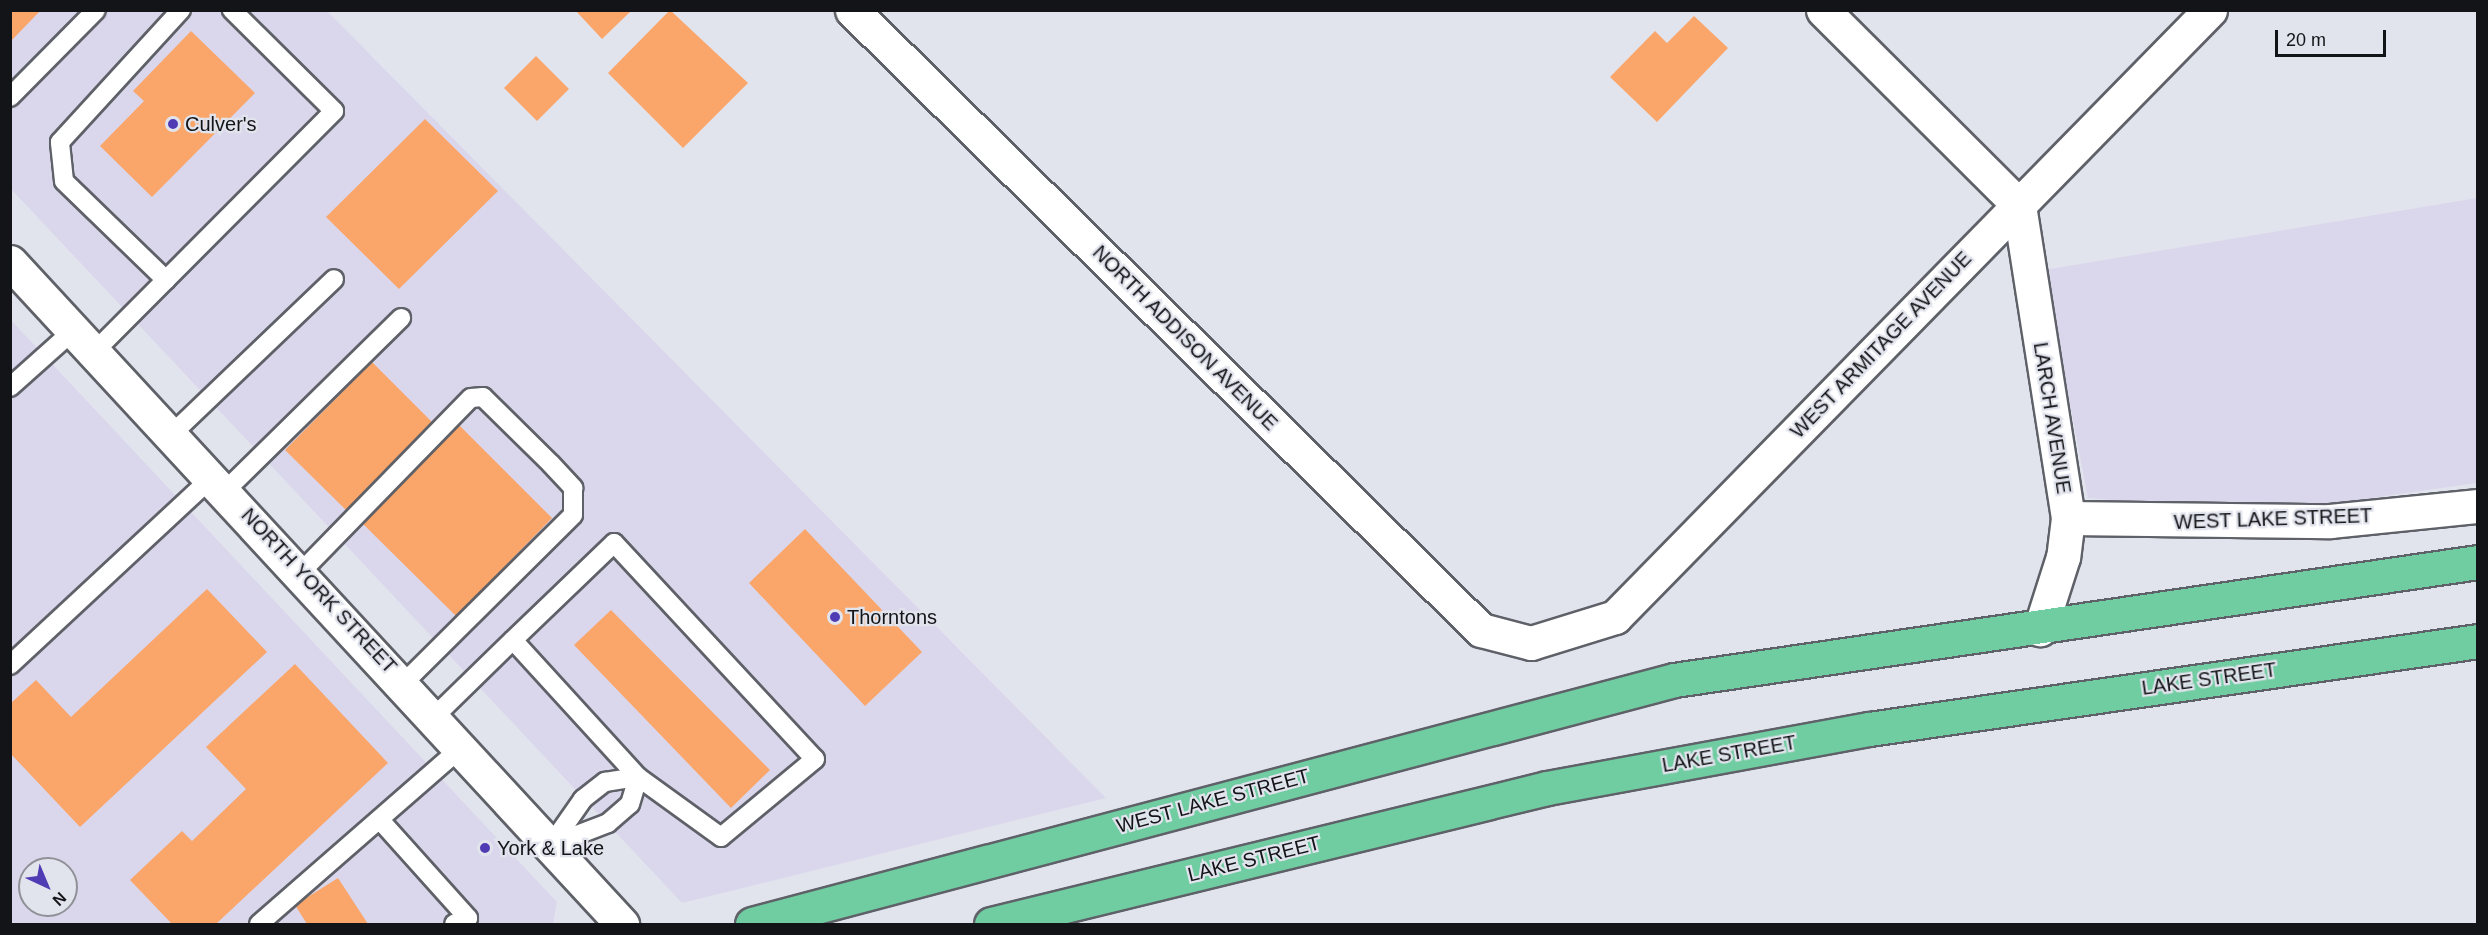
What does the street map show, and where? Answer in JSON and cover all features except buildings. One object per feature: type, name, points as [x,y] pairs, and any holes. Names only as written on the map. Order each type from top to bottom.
[{"type":"main road","points":[[2040,629],[2478,562]]},
{"type":"main road","name":"WEST LAKE STREET","points":[[752,924],[1674,680],[2040,629]]},
{"type":"main road","name":"LAKE STREET","points":[[991,924],[1547,788],[1869,729],[2478,640]]},
{"type":"street","name":"NORTH ADDISON AVENUE","points":[[852,10],[1480,630],[1531,643]]},
{"type":"street","points":[[1822,10],[2019,205]]},
{"type":"street","name":"WEST ARMITAGE AVENUE","points":[[1531,643],[1615,617],[2210,10]]},
{"type":"street","name":"LARCH AVENUE","points":[[2019,205],[2068,518],[2063,556],[2040,629]]},
{"type":"street","name":"NORTH YORK STREET","points":[[10,262],[404,683],[622,924]]},
{"type":"street","name":"WEST LAKE STREET","points":[[2068,518],[2330,521],[2478,506]]},
{"type":"street","points":[[1030,924],[1066,904]]},
{"type":"lane","points":[[10,97],[96,10]]},
{"type":"lane","points":[[166,280],[64,181],[60,142],[181,10]]},
{"type":"lane","points":[[10,387],[84,341],[166,280],[334,111],[232,10]]},
{"type":"lane","points":[[172,434],[334,279]]},
{"type":"lane","points":[[10,665],[219,484],[400,318]]},
{"type":"lane","points":[[301,572],[471,398],[483,397],[551,464],[573,488],[573,515],[404,683]]},
{"type":"lane","points":[[434,717],[513,640],[614,543],[815,759],[721,837],[638,777],[513,640]]},
{"type":"lane","points":[[259,924],[462,747]]},
{"type":"lane","points":[[551,845],[583,799],[605,782],[638,777]]},
{"type":"lane","points":[[551,845],[608,823],[630,804],[638,777]]},
{"type":"lane","points":[[380,820],[468,918],[454,924]]},
{"type":"shaded area","points":[[11,11],[327,11],[1106,798],[682,903],[11,189]]},
{"type":"shaded area","points":[[2477,198],[2477,483],[2321,505],[2196,507],[2088,498],[2044,270]]},
{"type":"shaded area","points":[[10,319],[557,902],[553,924],[11,924]]},
{"type":"place","name":"Culver's","points":[[173,124]]},
{"type":"place","name":"Thorntons","points":[[835,617]]},
{"type":"place","name":"York & Lake","points":[[485,848]]}]
